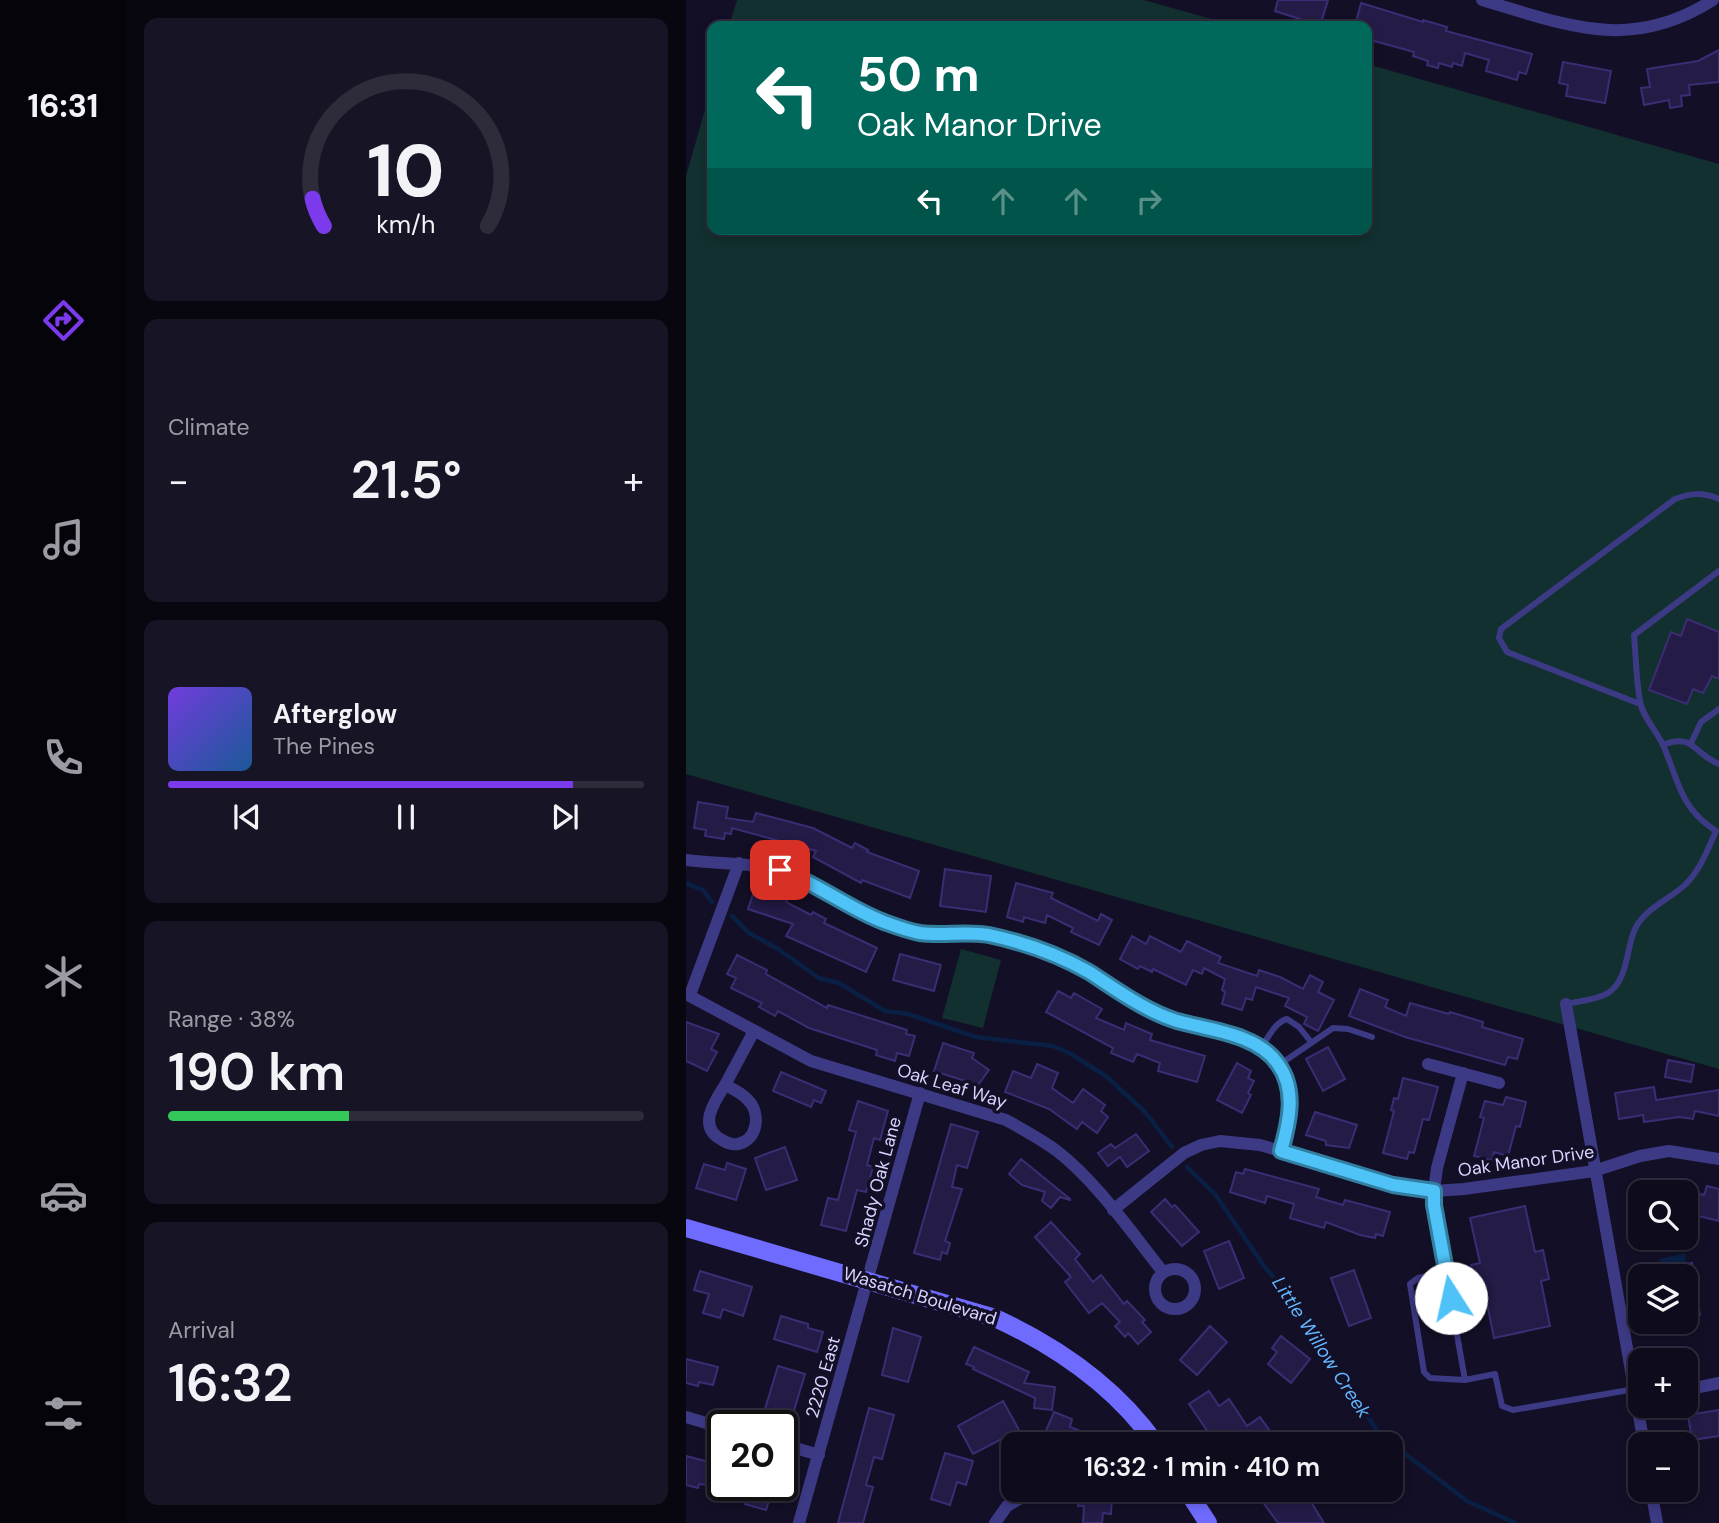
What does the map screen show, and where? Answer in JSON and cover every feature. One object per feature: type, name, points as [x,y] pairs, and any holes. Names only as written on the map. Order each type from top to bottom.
[{"type":"main road","name":"Wasatch Boulevard","points":[[686,1228],[969,1309],[1029,1334],[1089,1373],[1131,1413],[1146,1432]]},
{"type":"main road","points":[[1194,1502],[1208,1523]]},
{"type":"street","points":[[1482,0],[1574,27],[1619,32],[1666,23],[1694,12],[1713,0]]},
{"type":"street","points":[[686,860],[769,867],[797,876],[882,921],[917,933],[989,935],[1030,947],[1086,971],[1156,1012],[1242,1039],[1261,1048],[1279,1065],[1288,1085],[1290,1106],[1281,1151]]},
{"type":"street","points":[[688,994],[739,863]]},
{"type":"street","name":"Oak Leaf Way","points":[[688,994],[811,1061],[1006,1120],[1035,1135],[1074,1166],[1113,1209],[1163,1272]]},
{"type":"street","points":[[1566,1003],[1628,1349]]},
{"type":"street","points":[[725,1085],[748,1100],[755,1109],[754,1131],[747,1139],[737,1144],[726,1143],[716,1137],[709,1128],[709,1115],[725,1085],[754,1031]]},
{"type":"street","points":[[1428,1063],[1499,1083]]},
{"type":"street","points":[[1434,1191],[1437,1168],[1463,1073]]},
{"type":"street","name":"Shady Oak Lane","points":[[869,1280],[920,1093]]},
{"type":"street","name":"Oak Manor Drive","points":[[1113,1209],[1184,1153],[1201,1144],[1220,1140],[1281,1151],[1393,1185],[1434,1191],[1594,1171],[1640,1156],[1669,1151],[1719,1159]]},
{"type":"street","name":"2220 East","points":[[799,1523],[869,1280]]},
{"type":"street","points":[[1698,1387],[1719,1383]]},
{"type":"street","points":[[686,1417],[707,1423]]},
{"type":"street","points":[[798,1449],[819,1455]]},
{"type":"street","points":[[995,1523],[1007,1507],[1015,1502]]},
{"type":"street","points":[[1653,1502],[1657,1523]]},
{"type":"lane","points":[[1640,704],[1507,652],[1499,638],[1501,629],[1675,499],[1690,494],[1706,494],[1719,499]]},
{"type":"lane","points":[[1566,1003],[1608,993],[1617,985],[1636,928],[1657,905],[1688,882],[1701,865],[1717,832],[1699,820],[1690,809],[1672,773],[1663,745],[1640,704],[1634,635],[1719,570]]},
{"type":"lane","points":[[1691,743],[1701,722],[1719,709]]},
{"type":"lane","points":[[1663,745],[1673,741],[1691,743],[1707,758],[1719,764]]},
{"type":"lane","points":[[1261,1048],[1276,1026],[1287,1019],[1311,1042]]},
{"type":"lane","points":[[1279,1065],[1333,1027],[1372,1037]]},
{"type":"lane","points":[[1434,1191],[1434,1205],[1465,1380]]},
{"type":"lane","points":[[1446,1272],[1418,1278],[1410,1284],[1424,1372],[1430,1378],[1465,1380],[1495,1374],[1502,1406],[1513,1410],[1628,1397]]},
{"type":"green space","points":[[737,0],[1144,0],[1218,21],[731,21]]},
{"type":"green space","points":[[1372,65],[1719,164],[1719,1069],[686,774],[686,176],[707,102],[707,235],[1372,235]]},
{"type":"green space","points":[[961,949],[1001,960],[983,1028],[942,1018]]},
{"type":"water","points":[[1685,1253],[1687,1264],[1660,1264],[1659,1259]]},
{"type":"building","points":[[1278,0],[1328,0],[1322,21],[1299,21],[1275,11]]},
{"type":"building","points":[[1361,3],[1447,27],[1446,31],[1532,54],[1526,74],[1519,72],[1517,80],[1486,71],[1489,60],[1465,53],[1462,66],[1453,63],[1452,67],[1439,63],[1438,68],[1413,56],[1414,52],[1372,40],[1372,21],[1356,21]]},
{"type":"building","points":[[1719,50],[1719,82],[1689,85],[1690,95],[1681,96],[1682,106],[1670,108],[1669,100],[1644,105],[1641,88],[1650,87],[1647,69],[1698,61]]},
{"type":"building","points":[[1563,62],[1611,71],[1605,103],[1566,96],[1568,85],[1559,83]]},
{"type":"building","points":[[1687,619],[1719,632],[1719,679],[1712,676],[1703,693],[1693,689],[1687,704],[1649,690],[1671,632],[1681,636]]},
{"type":"building","points":[[698,802],[728,807],[726,818],[753,822],[756,813],[813,828],[852,848],[855,843],[868,850],[867,852],[919,871],[910,898],[862,880],[861,883],[813,857],[816,851],[732,828],[731,834],[725,833],[724,839],[705,836],[706,830],[694,828]]},
{"type":"building","points":[[945,869],[991,876],[986,912],[940,906]]},
{"type":"building","points":[[1016,883],[1053,893],[1051,898],[1098,921],[1101,914],[1112,920],[1099,945],[1071,932],[1073,928],[1047,915],[1045,923],[1024,917],[1023,922],[1007,917]]},
{"type":"building","points":[[755,888],[788,898],[786,902],[811,915],[813,912],[826,919],[824,923],[877,948],[866,972],[786,936],[793,924],[748,909]]},
{"type":"building","points":[[1132,936],[1146,944],[1150,936],[1181,952],[1187,941],[1221,957],[1218,963],[1257,976],[1259,970],[1303,989],[1310,975],[1323,982],[1318,992],[1334,1000],[1318,1031],[1304,1024],[1307,1017],[1285,1006],[1289,998],[1256,987],[1252,1000],[1246,998],[1242,1010],[1222,1004],[1225,979],[1204,968],[1202,974],[1193,970],[1186,985],[1153,969],[1152,972],[1140,966],[1138,969],[1120,959]]},
{"type":"building","points":[[900,954],[941,965],[934,991],[893,980]]},
{"type":"building","points":[[737,955],[767,970],[766,974],[827,1008],[828,1005],[907,1030],[906,1034],[915,1036],[909,1056],[897,1053],[895,1061],[876,1055],[877,1050],[809,1028],[778,1011],[775,1016],[759,1007],[762,1003],[731,988],[736,978],[727,974]]},
{"type":"building","points":[[1360,989],[1388,1000],[1385,1007],[1406,1016],[1410,1003],[1483,1022],[1482,1027],[1523,1039],[1517,1059],[1508,1057],[1505,1065],[1405,1037],[1349,1016]]},
{"type":"building","points":[[1058,991],[1071,998],[1074,993],[1102,1009],[1096,1018],[1124,1030],[1126,1023],[1152,1034],[1150,1040],[1205,1056],[1197,1082],[1158,1071],[1160,1063],[1137,1054],[1133,1062],[1111,1053],[1113,1048],[1046,1012]]},
{"type":"building","points":[[686,1022],[719,1034],[711,1049],[717,1052],[707,1071],[686,1061]]},
{"type":"building","points":[[943,1043],[974,1053],[972,1058],[989,1070],[978,1085],[934,1071]]},
{"type":"building","points":[[1328,1047],[1345,1079],[1323,1091],[1306,1059]]},
{"type":"building","points":[[1668,1060],[1694,1065],[1691,1082],[1665,1077]]},
{"type":"building","points":[[1237,1063],[1251,1071],[1248,1078],[1254,1081],[1248,1093],[1251,1095],[1242,1113],[1217,1100]]},
{"type":"building","points":[[1037,1064],[1058,1073],[1052,1088],[1073,1103],[1083,1089],[1105,1105],[1101,1111],[1108,1117],[1097,1133],[1082,1122],[1077,1129],[1049,1109],[1005,1092],[1013,1071],[1031,1078]]},
{"type":"building","points":[[781,1072],[826,1091],[821,1103],[814,1100],[811,1107],[773,1091]]},
{"type":"building","points":[[1403,1078],[1438,1087],[1429,1120],[1423,1119],[1414,1153],[1409,1152],[1407,1159],[1383,1153],[1394,1111],[1391,1110],[1394,1098],[1398,1099]]},
{"type":"building","points":[[1654,1087],[1656,1100],[1719,1090],[1719,1116],[1695,1111],[1693,1119],[1679,1117],[1644,1122],[1643,1115],[1619,1119],[1615,1093]]},
{"type":"building","points":[[1506,1097],[1526,1102],[1520,1127],[1516,1126],[1508,1156],[1494,1152],[1492,1160],[1474,1156],[1484,1118],[1480,1117],[1485,1101],[1503,1105]]},
{"type":"building","points":[[858,1101],[888,1111],[880,1140],[874,1138],[867,1165],[873,1167],[866,1192],[857,1190],[846,1231],[821,1225],[828,1198],[838,1200],[856,1132],[849,1130]]},
{"type":"building","points":[[1315,1112],[1357,1125],[1349,1148],[1326,1145],[1326,1141],[1306,1135]]},
{"type":"building","points":[[951,1124],[978,1132],[967,1168],[957,1165],[952,1187],[962,1189],[945,1241],[950,1243],[947,1254],[942,1252],[940,1260],[914,1253]]},
{"type":"building","points":[[1136,1134],[1149,1151],[1127,1167],[1120,1157],[1108,1166],[1098,1153],[1111,1144],[1115,1148]]},
{"type":"building","points":[[785,1147],[797,1180],[766,1190],[755,1158]]},
{"type":"building","points":[[1021,1159],[1070,1200],[1060,1197],[1051,1208],[1042,1201],[1045,1192],[1022,1185],[1009,1174]]},
{"type":"building","points":[[727,1163],[746,1169],[736,1200],[696,1188],[704,1164],[725,1170]]},
{"type":"building","points":[[1245,1169],[1319,1189],[1316,1197],[1343,1205],[1345,1200],[1390,1212],[1383,1236],[1376,1234],[1375,1238],[1360,1235],[1326,1222],[1324,1228],[1290,1218],[1294,1204],[1267,1196],[1265,1203],[1230,1192],[1236,1172],[1243,1174]]},
{"type":"building","points":[[1707,1186],[1719,1189],[1719,1221],[1698,1216],[1698,1194],[1704,1195]]},
{"type":"building","points":[[1165,1199],[1172,1207],[1175,1205],[1199,1232],[1182,1246],[1151,1212]]},
{"type":"building","points":[[1525,1206],[1535,1252],[1543,1250],[1549,1279],[1541,1281],[1550,1326],[1494,1338],[1485,1294],[1476,1295],[1471,1265],[1480,1263],[1470,1218]]},
{"type":"building","points":[[1051,1222],[1080,1254],[1075,1259],[1093,1282],[1101,1275],[1124,1304],[1127,1301],[1145,1320],[1142,1322],[1151,1332],[1138,1344],[1128,1333],[1125,1337],[1115,1326],[1120,1322],[1102,1303],[1089,1313],[1065,1282],[1071,1277],[1035,1237]]},
{"type":"building","points":[[1229,1241],[1244,1278],[1219,1289],[1204,1251]]},
{"type":"building","points":[[1354,1270],[1371,1318],[1349,1326],[1331,1278]]},
{"type":"building","points":[[700,1271],[752,1287],[743,1316],[723,1309],[720,1318],[703,1313],[709,1294],[694,1290]]},
{"type":"building","points":[[781,1316],[808,1324],[808,1328],[823,1332],[817,1352],[774,1339]]},
{"type":"building","points":[[1210,1326],[1227,1342],[1197,1375],[1180,1360]]},
{"type":"building","points":[[893,1328],[921,1337],[908,1382],[882,1375]]},
{"type":"building","points":[[1281,1336],[1310,1359],[1291,1383],[1268,1364],[1277,1352],[1272,1348]]},
{"type":"building","points":[[974,1347],[1029,1372],[1024,1383],[1055,1387],[1052,1410],[1034,1408],[1035,1398],[966,1364]]},
{"type":"building","points":[[686,1359],[718,1367],[713,1385],[699,1382],[698,1386],[686,1383]]},
{"type":"building","points":[[778,1366],[805,1374],[794,1410],[765,1409]]},
{"type":"building","points":[[1209,1391],[1219,1406],[1229,1399],[1247,1426],[1260,1417],[1271,1432],[1208,1432],[1189,1404]]},
{"type":"building","points":[[1003,1401],[1019,1430],[1001,1432],[1001,1439],[973,1454],[958,1426]]},
{"type":"building","points":[[869,1408],[894,1415],[882,1459],[874,1457],[866,1485],[873,1487],[863,1523],[838,1523]]},
{"type":"building","points":[[1719,1410],[1719,1436],[1698,1439],[1698,1432],[1691,1432],[1688,1418],[1698,1418],[1698,1413]]},
{"type":"building","points":[[1054,1412],[1072,1419],[1070,1427],[1083,1432],[1045,1432]]},
{"type":"building","points":[[945,1453],[973,1461],[966,1485],[957,1482],[950,1505],[931,1499]]},
{"type":"building","points":[[686,1456],[707,1461],[707,1485],[699,1484],[698,1488],[686,1485]]},
{"type":"building","points":[[746,1501],[769,1501],[766,1510],[745,1504]]},
{"type":"building","points":[[1078,1502],[1112,1502],[1111,1514],[1103,1513],[1102,1523],[1083,1523],[1084,1506],[1078,1506]]},
{"type":"building","points":[[1263,1502],[1311,1502],[1324,1523],[1278,1523]]},
{"type":"waterway","name":"Little Willow Creek","points":[[686,883],[703,890],[712,902]]},
{"type":"waterway","name":"Little Willow Creek","points":[[732,916],[749,933],[778,949],[819,978],[839,983],[885,1011],[908,1014],[976,1037],[1053,1046],[1073,1055],[1107,1077],[1146,1113],[1172,1147]]},
{"type":"waterway","name":"Little Willow Creek","points":[[1187,1167],[1215,1194],[1264,1266],[1295,1303],[1379,1434],[1467,1501],[1515,1523]]},
{"type":"route","points":[[780,870],[816,885],[882,921],[917,933],[989,935],[1047,953],[1086,971],[1137,1003],[1174,1020],[1242,1039],[1261,1048],[1279,1065],[1288,1085],[1290,1106],[1281,1151],[1404,1188],[1434,1191],[1434,1205],[1451,1298]]}]
